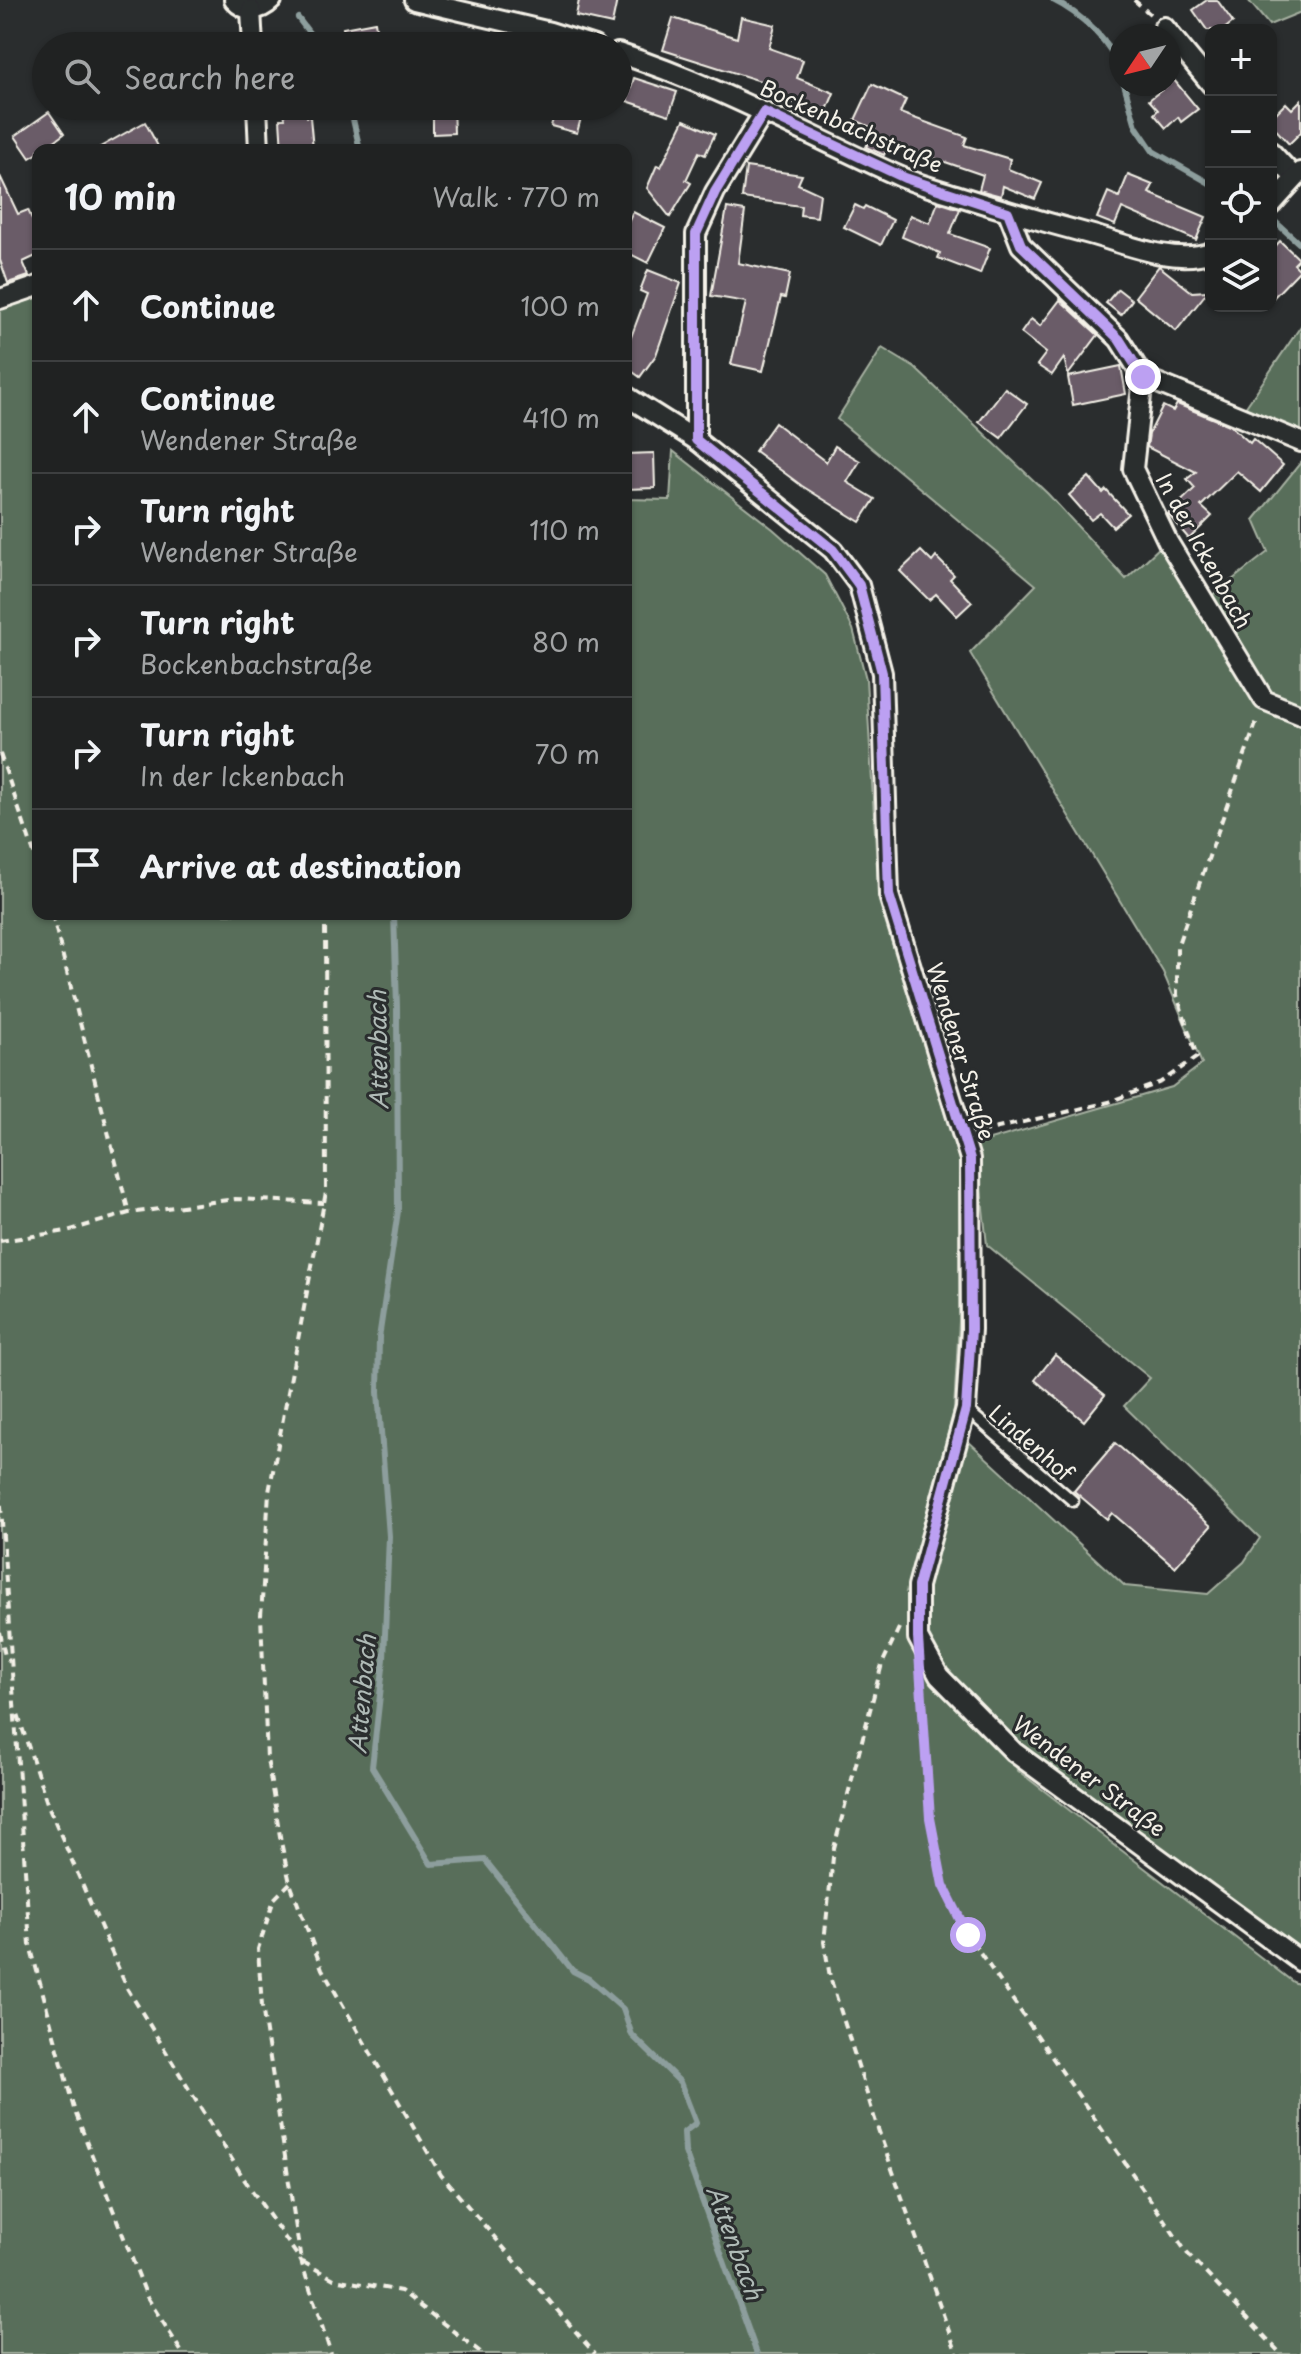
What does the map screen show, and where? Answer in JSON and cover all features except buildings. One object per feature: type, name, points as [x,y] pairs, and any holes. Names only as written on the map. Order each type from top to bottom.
[{"type":"street","points":[[249,32],[242,5],[265,7],[272,0]]},
{"type":"street","points":[[414,0],[550,32]]},
{"type":"street","points":[[1181,48],[1205,77]]},
{"type":"street","name":"Bockenbachstraße","points":[[632,58],[764,112],[905,178],[1008,212],[1169,254],[1205,254]]},
{"type":"street","points":[[696,440],[696,234],[715,192],[764,112]]},
{"type":"street","points":[[258,120],[259,144]]},
{"type":"street","points":[[1277,157],[1298,175],[1277,198]]},
{"type":"street","points":[[1008,212],[1021,245],[1119,339],[1143,377],[1301,442]]},
{"type":"street","points":[[0,299],[32,288]]},
{"type":"street","name":"In der Ickenbach","points":[[1143,377],[1133,469],[1168,542],[1264,700]]},
{"type":"street","points":[[632,400],[696,440]]},
{"type":"street","name":"Wendener Straße","points":[[696,440],[833,550],[859,585],[882,673],[889,895],[970,1159],[971,1329],[966,1409],[918,1586],[918,1638],[939,1676],[1014,1752],[1301,1962]]},
{"type":"street","points":[[1264,700],[1301,715]]},
{"type":"lane","name":"Lindenhof","points":[[966,1409],[1073,1501]]},
{"type":"path","points":[[963,1137],[1109,1102],[1161,1082],[1197,1057],[1177,995],[1177,947],[1264,700]]},
{"type":"path","points":[[0,754],[32,847]]},
{"type":"path","points":[[54,920],[129,1213]]},
{"type":"path","points":[[325,920],[324,1203],[269,1492],[261,1616],[267,1759],[290,1883],[322,1969],[441,2175],[595,2354]]},
{"type":"path","points":[[0,1241],[67,1231],[129,1213],[235,1199],[324,1203]]},
{"type":"path","points":[[0,1491],[30,1945],[74,2109],[147,2297],[183,2354]]},
{"type":"path","points":[[900,1625],[882,1664],[834,1848],[824,1942],[830,1977],[878,2129],[957,2354]]},
{"type":"path","points":[[0,1632],[5,1656],[11,1663]]},
{"type":"path","points":[[921,1683],[930,1818],[943,1885],[968,1935],[1187,2253],[1281,2354]]},
{"type":"path","points":[[16,1709],[47,1803],[127,1988],[244,2179],[301,2261],[334,2279],[401,2291],[483,2354]]},
{"type":"path","points":[[290,1883],[274,1899],[258,1949],[262,2006],[301,2261],[331,2354]]},
{"type":"green space","points":[[1248,0],[1301,0],[1301,12],[1268,24]]},
{"type":"green space","points":[[32,292],[32,920],[632,920],[632,499],[670,500],[673,451],[773,529],[825,575],[853,629],[866,679],[879,901],[959,1160],[959,1321],[954,1410],[906,1592],[924,1597],[966,1439],[1125,1586],[1208,1594],[1244,1562],[1260,1538],[1124,1406],[1150,1378],[987,1245],[976,1144],[1172,1087],[1202,1064],[1163,972],[970,653],[1036,585],[837,419],[882,348],[915,368],[1048,494],[1126,579],[1161,546],[1210,597],[1268,552],[1254,520],[1301,462],[1301,1955],[1012,1748],[1017,1770],[1293,1982],[1301,1985],[1301,2354],[0,2354],[0,303]]},
{"type":"green space","points":[[1301,326],[1301,436],[1243,411]]},
{"type":"waterway","points":[[1053,0],[1094,30],[1109,48]]},
{"type":"waterway","name":"Attenbach","points":[[298,18],[308,32]]},
{"type":"waterway","points":[[1127,96],[1136,126],[1153,151],[1205,181]]},
{"type":"waterway","name":"Attenbach","points":[[353,120],[359,144]]},
{"type":"waterway","points":[[1277,223],[1301,245]]},
{"type":"waterway","name":"Attenbach","points":[[394,920],[398,1211],[379,1338],[378,1392],[389,1536],[384,1659],[372,1767],[431,1864],[485,1860],[573,1971],[589,1979],[623,2009],[632,2035],[680,2082],[696,2123],[684,2132],[685,2152],[757,2354]]},
{"type":"route","points":[[968,1935],[943,1885],[930,1818],[918,1638],[918,1586],[966,1409],[971,1329],[970,1159],[889,895],[882,673],[859,585],[833,550],[696,440],[696,234],[715,192],[764,112],[905,178],[1008,212],[1021,245],[1119,339],[1143,377]]}]
